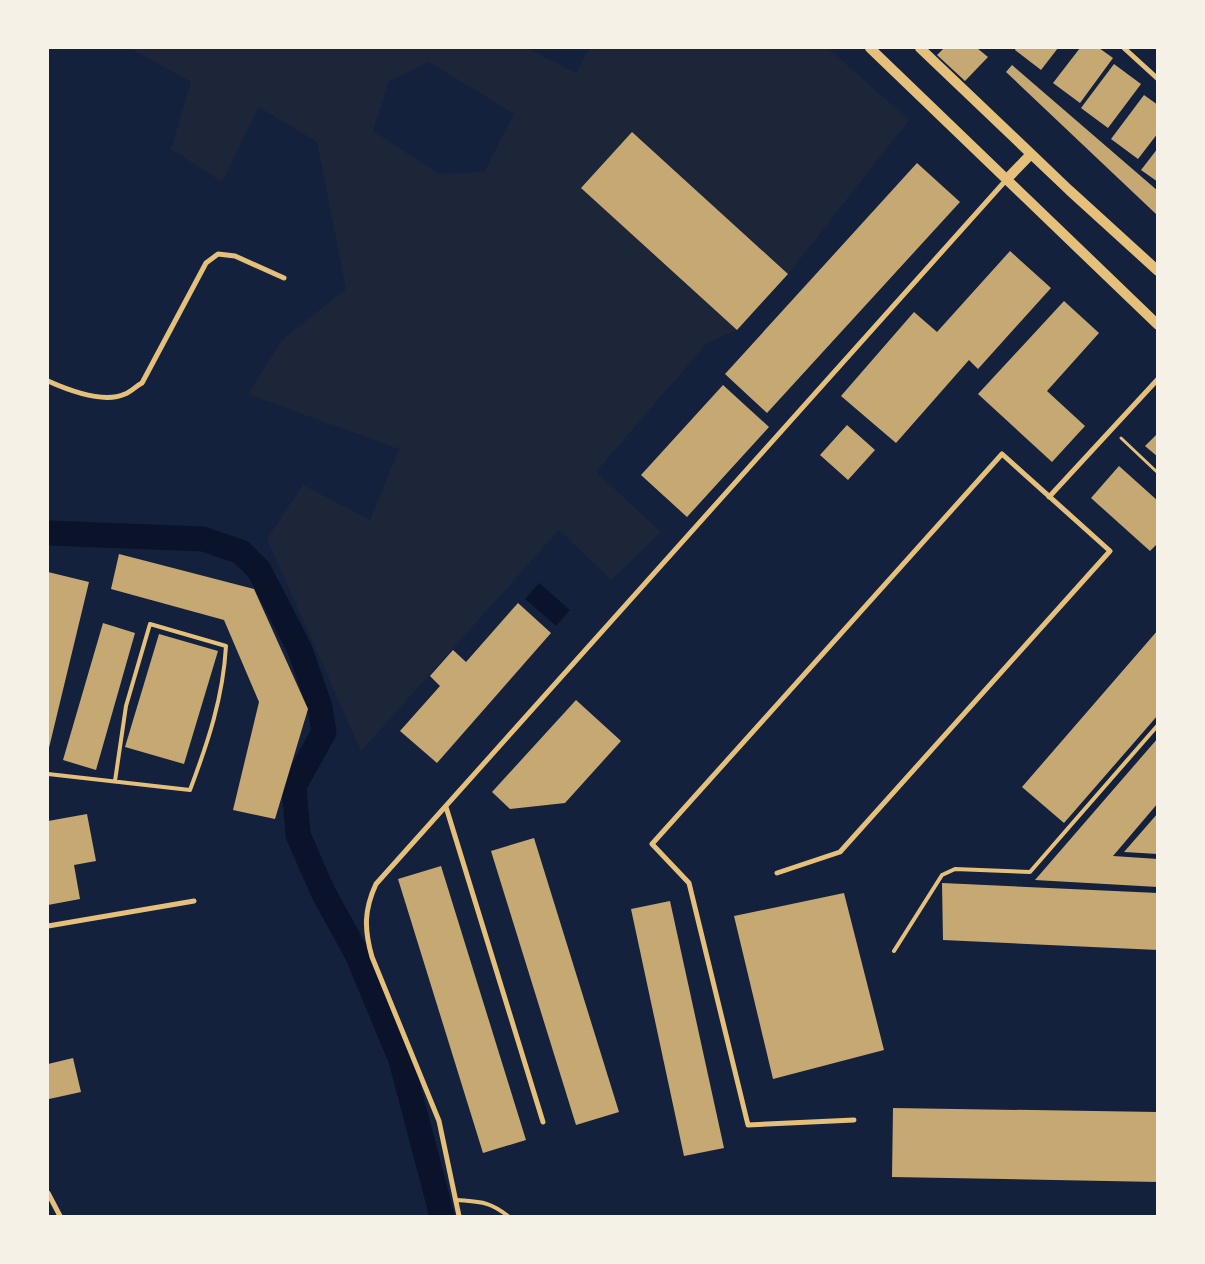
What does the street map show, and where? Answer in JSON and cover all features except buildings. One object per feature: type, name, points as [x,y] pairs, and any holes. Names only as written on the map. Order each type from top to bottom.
[{"type":"main road","points":[[870,48],[1158,325]]},
{"type":"main road","points":[[920,48],[1032,154],[1155,265]]},
{"type":"main road","points":[[1006,179],[1032,154]]},
{"type":"street","points":[[1124,48],[1158,79]]},
{"type":"street","points":[[459,1216],[439,1121],[372,957],[367,938],[366,920],[369,900],[376,884],[1006,179]]},
{"type":"street","points":[[48,381],[72,391],[100,398],[124,395],[142,383],[206,263],[218,254],[235,256],[284,278]]},
{"type":"street","points":[[1049,497],[1158,379]]},
{"type":"street","points":[[777,873],[840,852],[1110,551],[1002,454],[652,844],[688,883],[748,1125],[854,1120]]},
{"type":"street","points":[[446,807],[543,1122]]},
{"type":"street","points":[[48,926],[194,901]]},
{"type":"street","points":[[48,1193],[60,1216]]},
{"type":"lane","points":[[48,774],[115,782],[190,790],[208,740],[223,684],[226,646],[150,624],[126,706],[115,782]]},
{"type":"lane","points":[[894,952],[942,875],[955,869],[1030,872],[1158,725]]},
{"type":"lane","points":[[457,1200],[485,1202],[498,1208],[508,1216]]},
{"type":"path","points":[[1111,429],[1158,473]]},
{"type":"shaded area","points":[[130,48],[527,48],[576,73],[590,48],[828,48],[909,120],[788,274],[632,133],[581,188],[737,330],[707,343],[596,472],[661,532],[611,580],[559,530],[361,751],[267,539],[303,485],[370,520],[399,449],[248,394],[282,340],[346,289],[317,142],[259,107],[222,182],[171,149],[191,82]],"holes":[[[429,62],[514,114],[484,172],[439,174],[373,131],[389,81]]]},
{"type":"shaded area","points":[[539,583],[570,610],[556,626],[525,599]]},
{"type":"waterway","points":[[48,533],[203,539],[241,552],[259,570],[300,650],[320,707],[324,732],[294,786],[298,835],[323,892],[357,954],[401,1060],[442,1216]]}]
